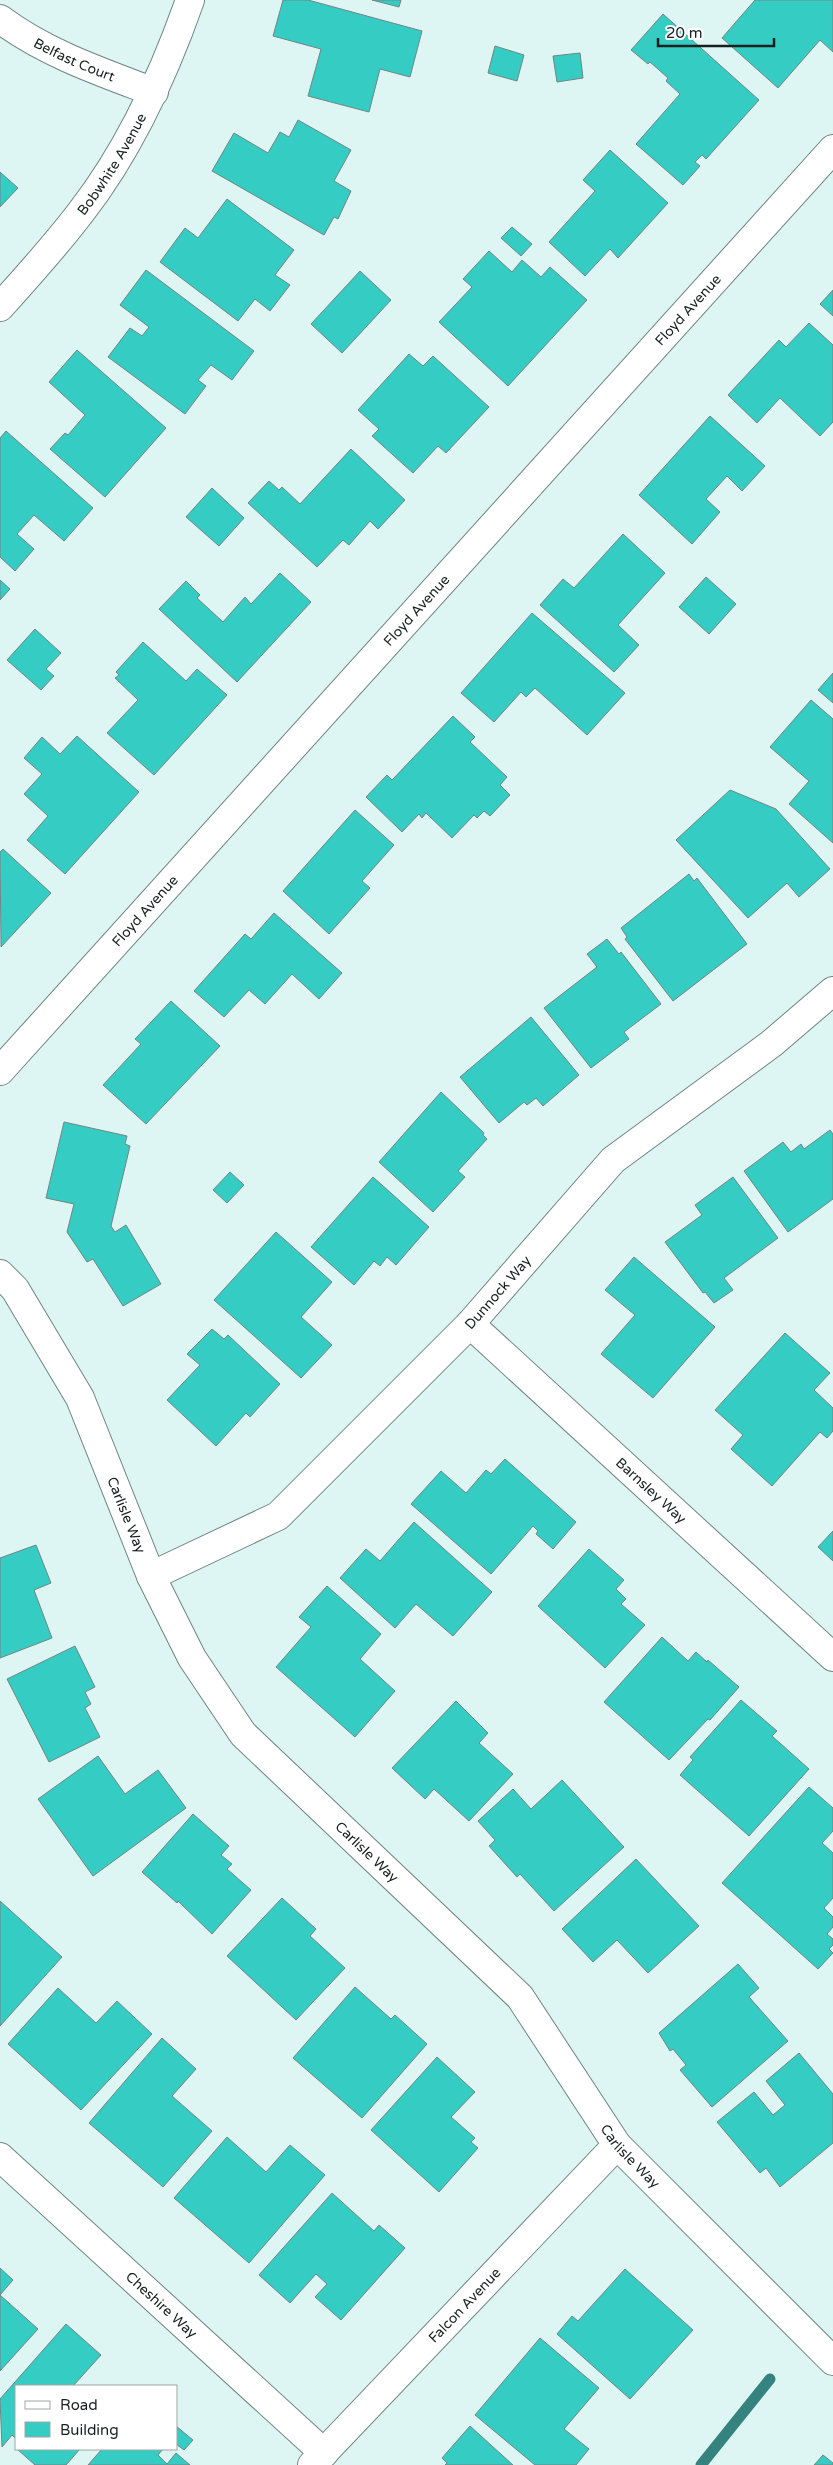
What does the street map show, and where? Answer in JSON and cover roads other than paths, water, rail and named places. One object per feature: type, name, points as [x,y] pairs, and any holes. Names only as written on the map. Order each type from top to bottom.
[{"type":"street","name":"Bobwhite Avenue","points":[[0,307],[82,211],[118,156],[154,92],[173,48],[190,0]]},
{"type":"street","name":"Belfast Court","points":[[0,19],[17,32],[88,66],[154,92]]},
{"type":"street","name":"Floyd Avenue","points":[[0,1071],[833,149]]},
{"type":"street","name":"Dunnock Way","points":[[151,1576],[278,1516],[470,1324],[613,1160],[771,1044],[833,991]]},
{"type":"street","name":"Carlisle Way","points":[[0,1274],[14,1289],[80,1398],[151,1576],[192,1658],[243,1734],[520,1997],[617,2145],[833,2360]]},
{"type":"street","name":"Barnsley Way","points":[[470,1324],[833,1657]]},
{"type":"street","name":"Falcon Avenue","points":[[318,2459],[617,2145]]},
{"type":"street","name":"Cheshire Way","points":[[0,2157],[318,2459]]},
{"type":"waterway","points":[[701,2465],[770,2379]]}]
